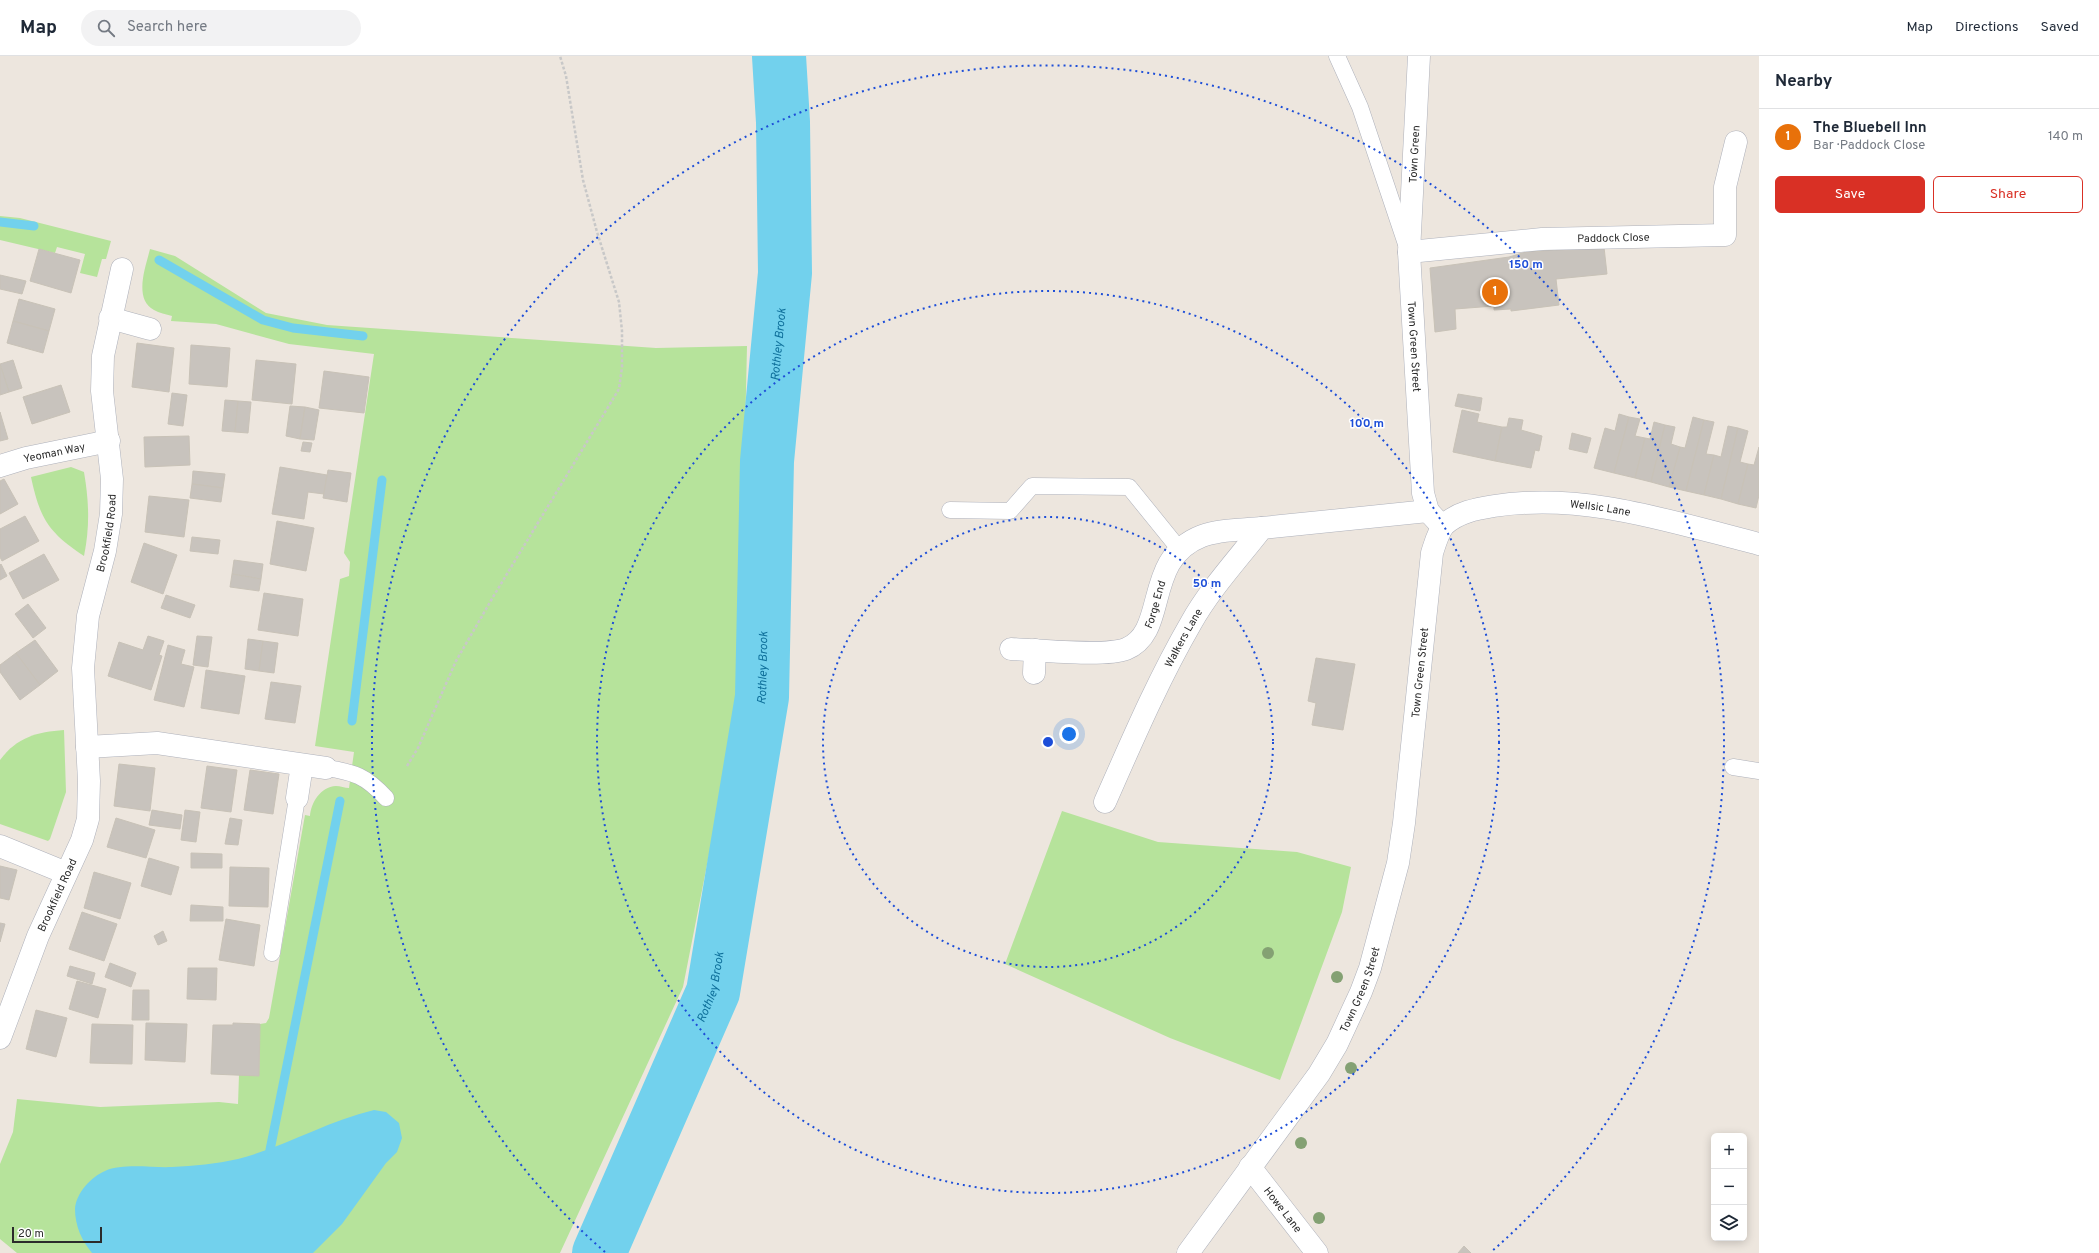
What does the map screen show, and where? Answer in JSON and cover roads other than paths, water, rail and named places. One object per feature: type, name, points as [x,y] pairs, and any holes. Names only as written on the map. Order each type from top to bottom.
[{"type":"street","name":"Town Green","points":[[1409,252],[1419,56]]},
{"type":"street","name":"Paddock Close","points":[[1409,252],[1542,239],[1725,235],[1725,187],[1736,142]]},
{"type":"street","name":"Town Green Street","points":[[1188,1253],[1322,1068],[1350,1018],[1370,968],[1399,855],[1417,705],[1432,553],[1443,526],[1428,511],[1422,493],[1409,252]]},
{"type":"street","name":"Brookfield Road","points":[[0,1038],[29,958],[86,830],[88,819],[87,747],[83,668],[88,616],[105,551],[111,520],[112,479],[109,441],[102,391],[103,356],[110,318],[122,269]]},
{"type":"street","points":[[110,318],[150,329]]},
{"type":"street","name":"Yeoman Way","points":[[0,466],[26,458],[109,441]]},
{"type":"street","name":"Wellsic Lane","points":[[1443,526],[1462,514],[1478,509],[1512,503],[1544,501],[1608,506],[1759,544]]},
{"type":"street","points":[[1262,528],[1428,511]]},
{"type":"street","name":"Forge End","points":[[1012,649],[1117,652],[1136,644],[1149,626],[1165,571],[1172,558],[1180,550],[1193,541],[1209,534],[1262,528]]},
{"type":"street","name":"Walkers Lane","points":[[1105,802],[1157,688],[1191,622],[1208,597],[1262,528]]},
{"type":"street","points":[[1034,673],[1035,650]]},
{"type":"street","points":[[87,747],[157,743],[326,768]]},
{"type":"street","points":[[297,798],[302,765]]},
{"type":"street","points":[[0,846],[66,873]]},
{"type":"street","name":"Howe Lane","points":[[1250,1167],[1317,1253]]},
{"type":"lane","name":"Town Green Street","points":[[1337,56],[1360,107],[1409,252]]},
{"type":"lane","points":[[950,510],[1010,511],[1032,486],[1129,487],[1180,550]]},
{"type":"lane","points":[[1733,767],[1759,771]]},
{"type":"lane","points":[[326,768],[348,771],[363,777],[386,798]]},
{"type":"lane","points":[[272,953],[297,798]]},
{"type":"water","points":[[374,1110],[386,1112],[399,1123],[402,1138],[397,1152],[386,1163],[342,1224],[313,1253],[92,1253],[80,1233],[75,1215],[78,1197],[90,1181],[105,1171],[129,1166],[172,1167],[238,1159]]},
{"type":"waterway","name":"Rothley Brook","points":[[599,1253],[713,992],[762,697],[767,461],[785,273],[783,122],[779,56]]},
{"type":"waterway","points":[[0,222],[34,226]]},
{"type":"waterway","points":[[159,260],[263,320],[293,328],[363,336]]},
{"type":"waterway","points":[[352,721],[382,480]]},
{"type":"waterway","points":[[270,1150],[340,801]]},
{"type":"place","name":"The Bluebell Inn","points":[[1495,292]]}]
